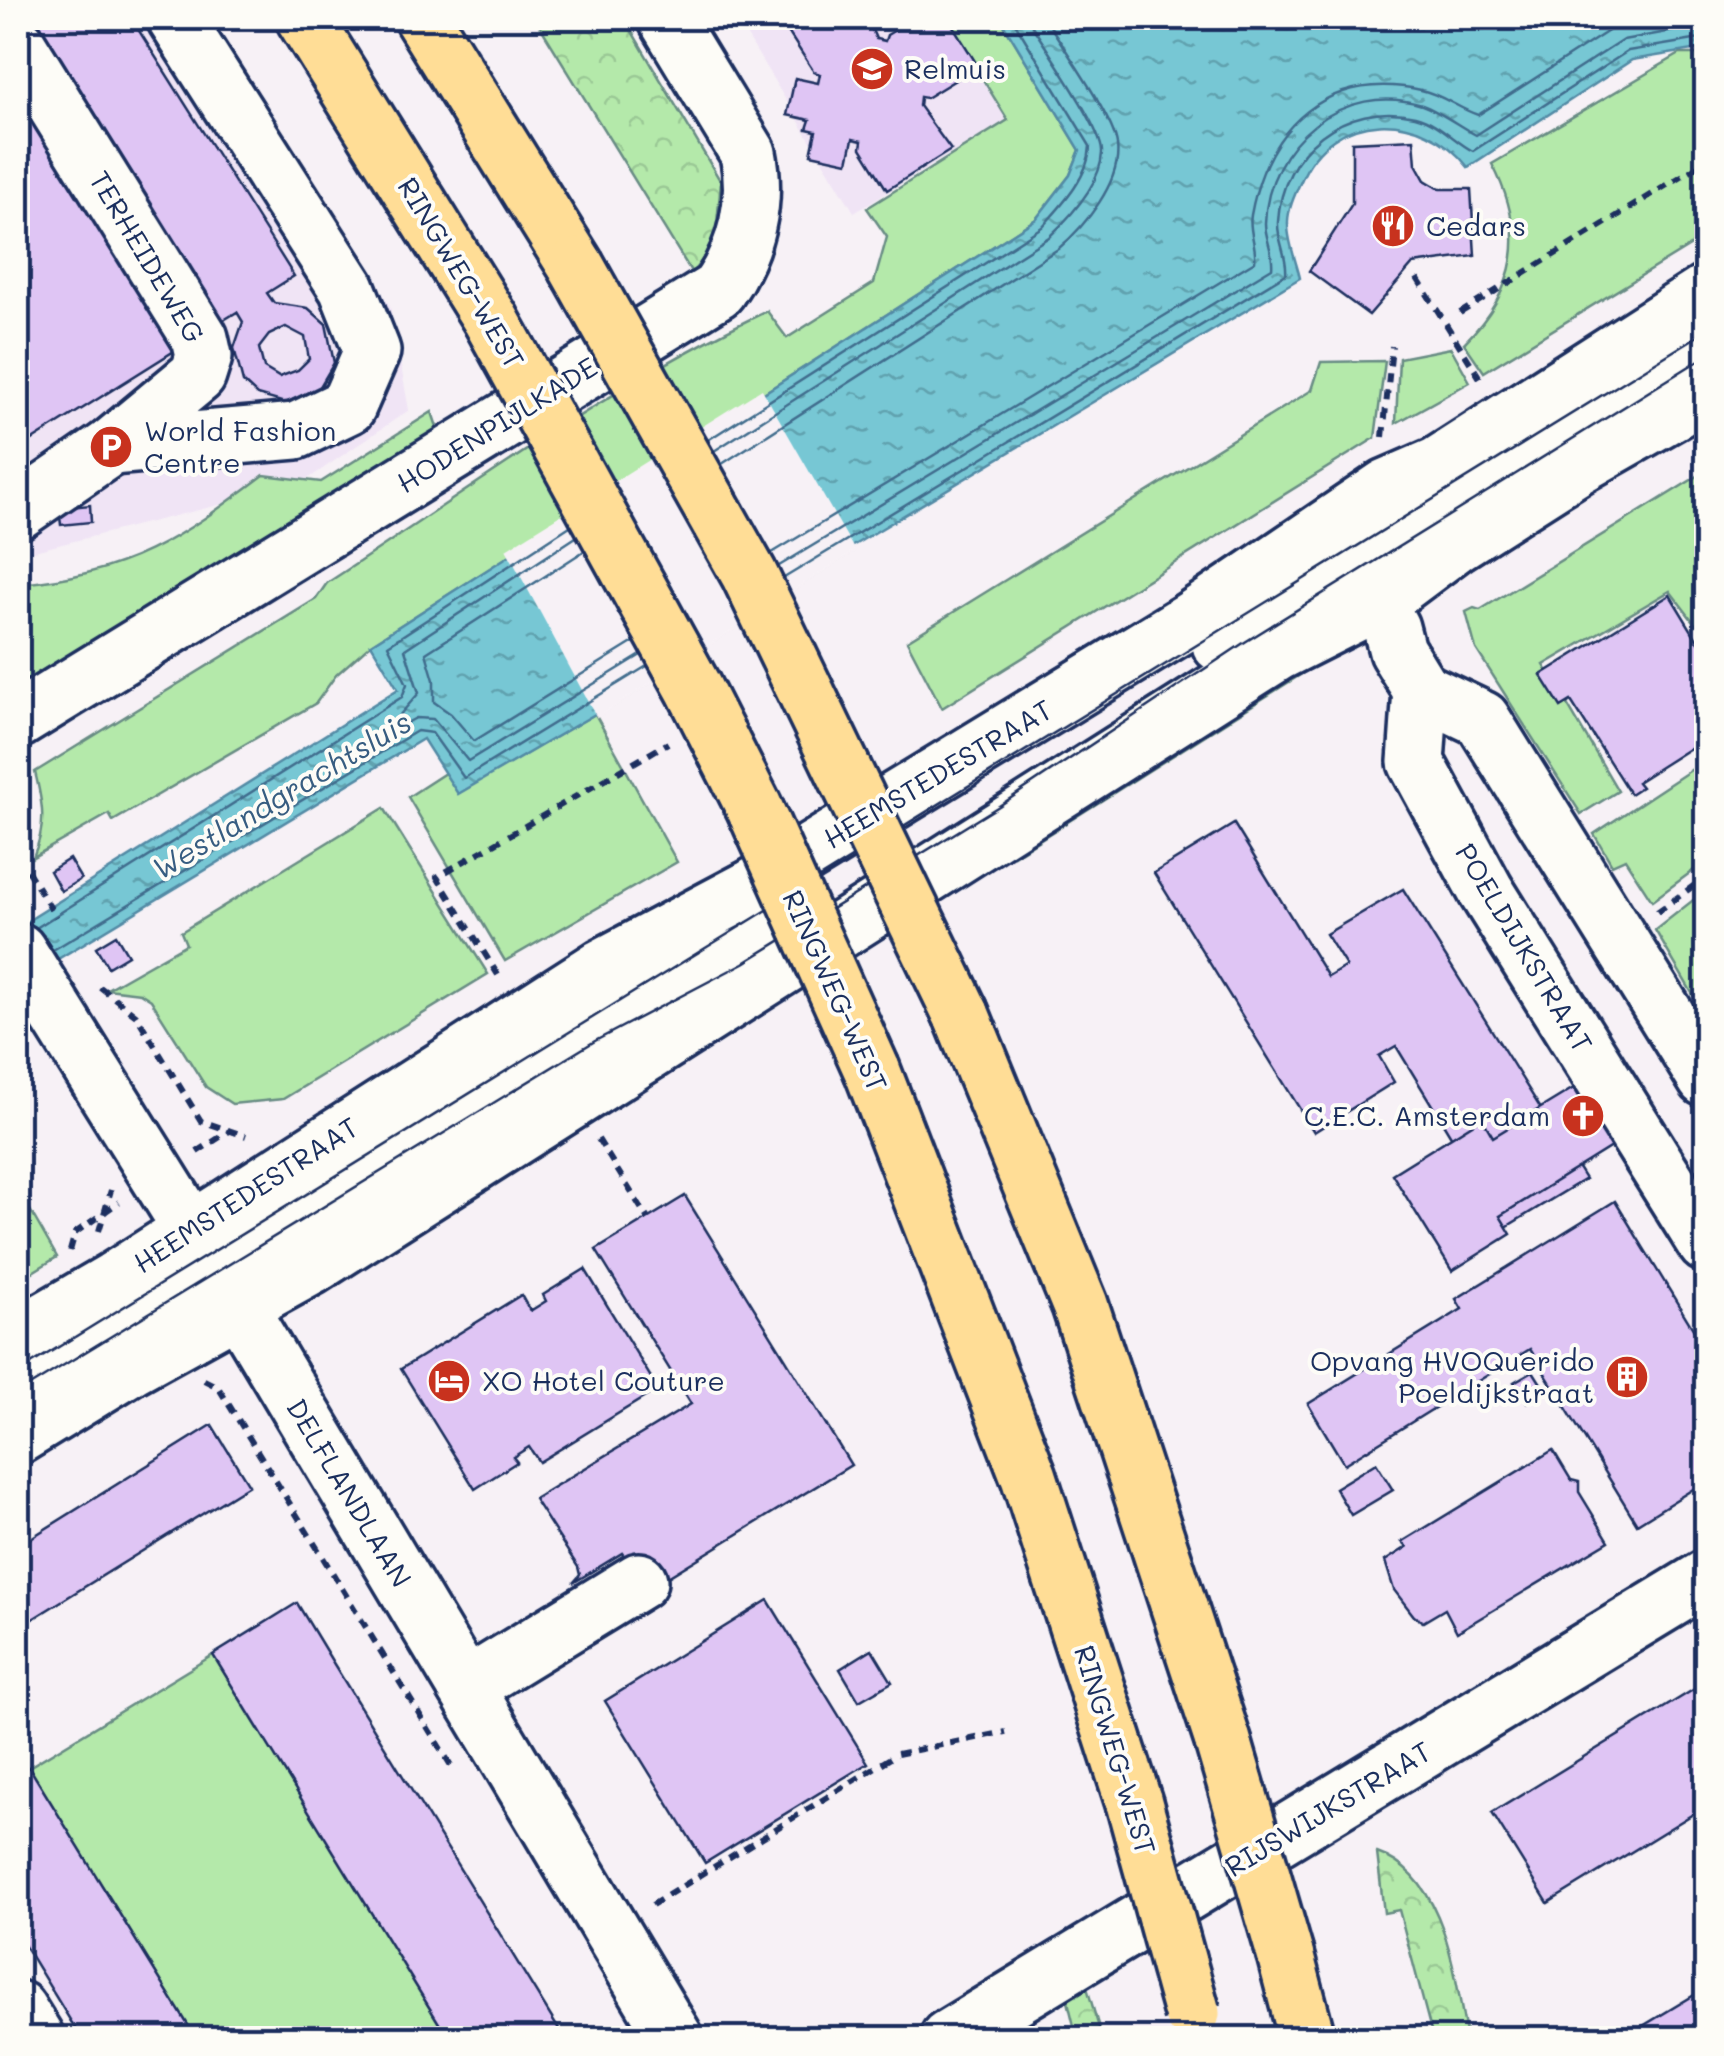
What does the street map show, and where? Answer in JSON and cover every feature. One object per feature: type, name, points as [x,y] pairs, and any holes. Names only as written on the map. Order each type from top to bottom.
[{"type":"highway","name":"RINGWEG-WEST","points":[[304,18],[490,318],[694,688],[754,807],[872,1070],[1030,1477],[1134,1803],[1196,2026]]},
{"type":"highway","points":[[422,18],[576,266],[749,574],[961,1014],[1080,1305],[1223,1741],[1307,2038]]},
{"type":"street","points":[[112,447],[296,430],[348,406],[372,351],[347,288],[175,18]]},
{"type":"street","name":"HODENPIJLKADE","points":[[18,720],[718,290],[738,262],[753,174],[748,153],[666,18]]},
{"type":"street","name":"TERHEIDEWEG","points":[[18,46],[200,338],[204,356],[198,375],[112,447],[18,511]]},
{"type":"street","name":"HEEMSTEDESTRAAT","points":[[18,1436],[178,1364],[240,1310],[1276,653],[1354,563],[1388,487],[1438,465],[1706,293]]},
{"type":"street","name":"HEEMSTEDESTRAAT","points":[[18,1336],[90,1271],[201,1246],[680,977],[753,952],[961,825],[1004,782],[1706,343]]},
{"type":"street","name":"HEEMSTEDESTRAAT","points":[[18,1384],[201,1246],[602,967],[753,887],[1192,619],[1532,495],[1706,393]]},
{"type":"street","points":[[1354,563],[1397,651],[1422,690],[1482,719],[1706,1078]]},
{"type":"street","name":"POELDIJKSTRAAT","points":[[1422,690],[1416,762],[1486,891],[1699,1218]]},
{"type":"street","name":"DELFLANDLAAN","points":[[18,951],[73,1008],[157,1176],[675,2038]]},
{"type":"street","name":"HEEMSTEDESTRAAT","points":[[178,1364],[201,1246]]},
{"type":"street","points":[[460,1678],[633,1572]]},
{"type":"street","name":"RIJSWIJKSTRAAT","points":[[948,2038],[1706,1578]]},
{"type":"street","points":[[18,2009],[36,2038]]},
{"type":"path","points":[[1460,313],[1706,161]]},
{"type":"path","points":[[1417,278],[1490,395]]},
{"type":"path","points":[[1382,440],[1392,346]]},
{"type":"path","points":[[502,981],[437,878],[680,736]]},
{"type":"path","points":[[1619,938],[1706,877]]},
{"type":"path","points":[[73,1008],[136,1014],[201,1121],[256,1140]]},
{"type":"path","points":[[590,1128],[648,1218]]},
{"type":"path","points":[[90,1271],[75,1233],[105,1212]]},
{"type":"path","points":[[178,1364],[218,1387],[464,1786]]},
{"type":"path","points":[[641,1912],[897,1754],[1006,1732]]},
{"type":"shaded area","name":"World Fashion Centre","points":[[18,18],[205,18],[390,306],[409,410],[299,485],[18,555]]},
{"type":"shaded area","name":"Relmuis","points":[[736,18],[945,18],[1008,120],[854,212]]},
{"type":"green space","points":[[535,18],[624,18],[721,182],[715,243],[692,273]]},
{"type":"green space","points":[[945,18],[1000,18],[1080,150],[1070,175],[1036,219],[371,644],[336,675],[316,703],[113,821],[109,814],[33,857],[42,815],[35,772],[316,599],[327,583],[653,371],[767,311],[787,338],[874,283],[887,237],[867,208],[1008,120]]},
{"type":"green space","points":[[1680,54],[1706,54],[1706,236],[1484,372],[1464,343],[1482,323],[1506,281],[1513,236],[1503,189],[1492,164]]},
{"type":"green space","points":[[1451,348],[1470,382],[1396,423],[1399,358]]},
{"type":"green space","points":[[1385,361],[1375,438],[942,708],[907,641],[1312,390],[1321,362]]},
{"type":"green space","points":[[432,412],[439,433],[18,686],[18,584],[91,572],[150,550],[205,518],[264,475],[321,482]]},
{"type":"green space","points":[[1706,471],[1706,618],[1696,625],[1670,591],[1544,665],[1618,791],[1581,814],[1476,649],[1466,612],[1480,610]]},
{"type":"green space","points":[[1308,655],[1327,658],[1014,856],[1010,846]]},
{"type":"green space","points":[[595,714],[677,862],[505,961],[408,797],[445,773],[458,793]]},
{"type":"green space","points":[[1706,760],[1706,861],[1652,901],[1625,859],[1612,865],[1594,834]]},
{"type":"green space","points":[[384,808],[488,974],[283,1099],[232,1104],[206,1087],[151,1000],[140,993],[107,989],[186,944],[181,932]]},
{"type":"green space","points":[[1706,890],[1706,1017],[1655,930]]},
{"type":"green space","points":[[18,1189],[57,1257],[18,1281]]},
{"type":"green space","points":[[213,1655],[448,2038],[196,2038],[29,1767]]},
{"type":"green space","points":[[1377,1853],[1400,1865],[1419,1883],[1433,1905],[1451,1958],[1467,2038],[1433,2038],[1399,1910],[1384,1913]]},
{"type":"green space","points":[[1086,1984],[1102,2038],[1077,2038],[1066,1993]]},
{"type":"water","name":"Westlandgrachtsluis","points":[[1000,18],[1706,18],[1706,48],[1632,60],[1468,167],[1427,134],[1403,126],[1355,129],[1333,140],[1315,157],[1290,208],[1288,231],[1300,278],[849,548],[595,714],[458,794],[423,739],[18,983],[18,927],[398,689],[371,644],[1036,219],[1070,175],[1080,150]]},
{"type":"pier","points":[[762,389],[855,551],[597,718],[506,549]]},
{"type":"building","points":[[18,18],[131,18],[294,276],[267,293],[274,303],[308,308],[326,324],[334,363],[318,390],[285,403],[257,395],[243,382],[234,348],[243,322],[237,312],[209,329]],"holes":[[[286,327],[305,337],[309,359],[298,370],[279,377],[264,368],[259,348],[269,335]]]},
{"type":"building","name":"Relmuis","points":[[779,18],[867,18],[876,39],[885,41],[887,35],[915,18],[948,18],[978,66],[926,98],[920,97],[919,106],[951,150],[887,190],[861,148],[862,141],[853,139],[848,162],[811,154],[816,131],[807,129],[810,120],[787,115],[795,78],[818,83],[820,74],[814,72]]},
{"type":"building","points":[[18,68],[190,341],[18,449]]},
{"type":"building","points":[[1414,139],[1416,164],[1425,180],[1440,189],[1471,189],[1475,256],[1413,264],[1369,315],[1309,271],[1352,204],[1352,142]]},
{"type":"building","points":[[90,505],[91,522],[61,525],[59,508]]},
{"type":"building","points":[[1670,595],[1706,654],[1706,738],[1637,782],[1641,787],[1630,794],[1571,701],[1561,707],[1541,675]]},
{"type":"building","points":[[1234,824],[1328,977],[1346,966],[1326,934],[1403,889],[1585,1179],[1506,1227],[1396,1046],[1379,1056],[1394,1082],[1314,1132],[1154,873]]},
{"type":"building","points":[[69,859],[81,879],[61,891],[50,871]]},
{"type":"building","points":[[116,935],[128,955],[108,967],[96,947]]},
{"type":"building","points":[[1577,1086],[1614,1145],[1500,1216],[1511,1234],[1452,1271],[1392,1174],[1482,1118],[1493,1137]]},
{"type":"building","points":[[685,1196],[851,1465],[648,1589],[622,1553],[573,1583],[580,1575],[578,1567],[534,1499],[691,1404],[596,1250]]},
{"type":"building","name":"Opvang HVOQuerido Poeldijkstraat","points":[[1615,1201],[1706,1350],[1706,1481],[1637,1524],[1530,1349],[1344,1464],[1308,1404],[1462,1309],[1456,1299]]},
{"type":"building","points":[[585,1269],[658,1389],[539,1462],[529,1447],[513,1457],[517,1462],[475,1489],[401,1369],[521,1295],[530,1311],[546,1301],[543,1295]]},
{"type":"building","points":[[1533,1371],[1545,1390],[1527,1402],[1514,1382]]},
{"type":"building","points":[[212,1425],[249,1485],[18,1628],[18,1546]]},
{"type":"building","points":[[1553,1450],[1571,1480],[1579,1482],[1579,1492],[1609,1541],[1457,1632],[1445,1609],[1423,1622],[1414,1616],[1394,1590],[1385,1561],[1407,1547],[1402,1542]]},
{"type":"building","points":[[1376,1463],[1393,1490],[1351,1515],[1335,1488]]},
{"type":"building","points":[[768,1600],[868,1763],[705,1863],[605,1701]]},
{"type":"building","points":[[297,1603],[564,2038],[448,2038],[213,1655]]},
{"type":"building","points":[[872,1649],[892,1682],[859,1701],[840,1669]]},
{"type":"building","points":[[1706,1682],[1706,1806],[1548,1903],[1492,1813]]},
{"type":"building","points":[[29,1767],[196,2038],[81,2038],[18,1935],[18,1775]]},
{"type":"building","points":[[1706,1988],[1706,2038],[1628,2035]]},
{"type":"tram line","points":[[18,1372],[1706,331]]},
{"type":"tram line","points":[[18,1393],[595,1041],[744,963],[999,806],[1245,642],[1706,356]]},
{"type":"place","name":"Relmuis","points":[[872,69]]},
{"type":"place","name":"Cedars","points":[[1393,226]]},
{"type":"place","name":"World Fashion Centre","points":[[111,447]]},
{"type":"place","name":"C.E.C. Amsterdam","points":[[1583,1116]]},
{"type":"place","name":"Opvang HVOQuerido Poeldijkstraat","points":[[1627,1377]]},
{"type":"place","name":"XO Hotel Couture","points":[[449,1381]]}]
